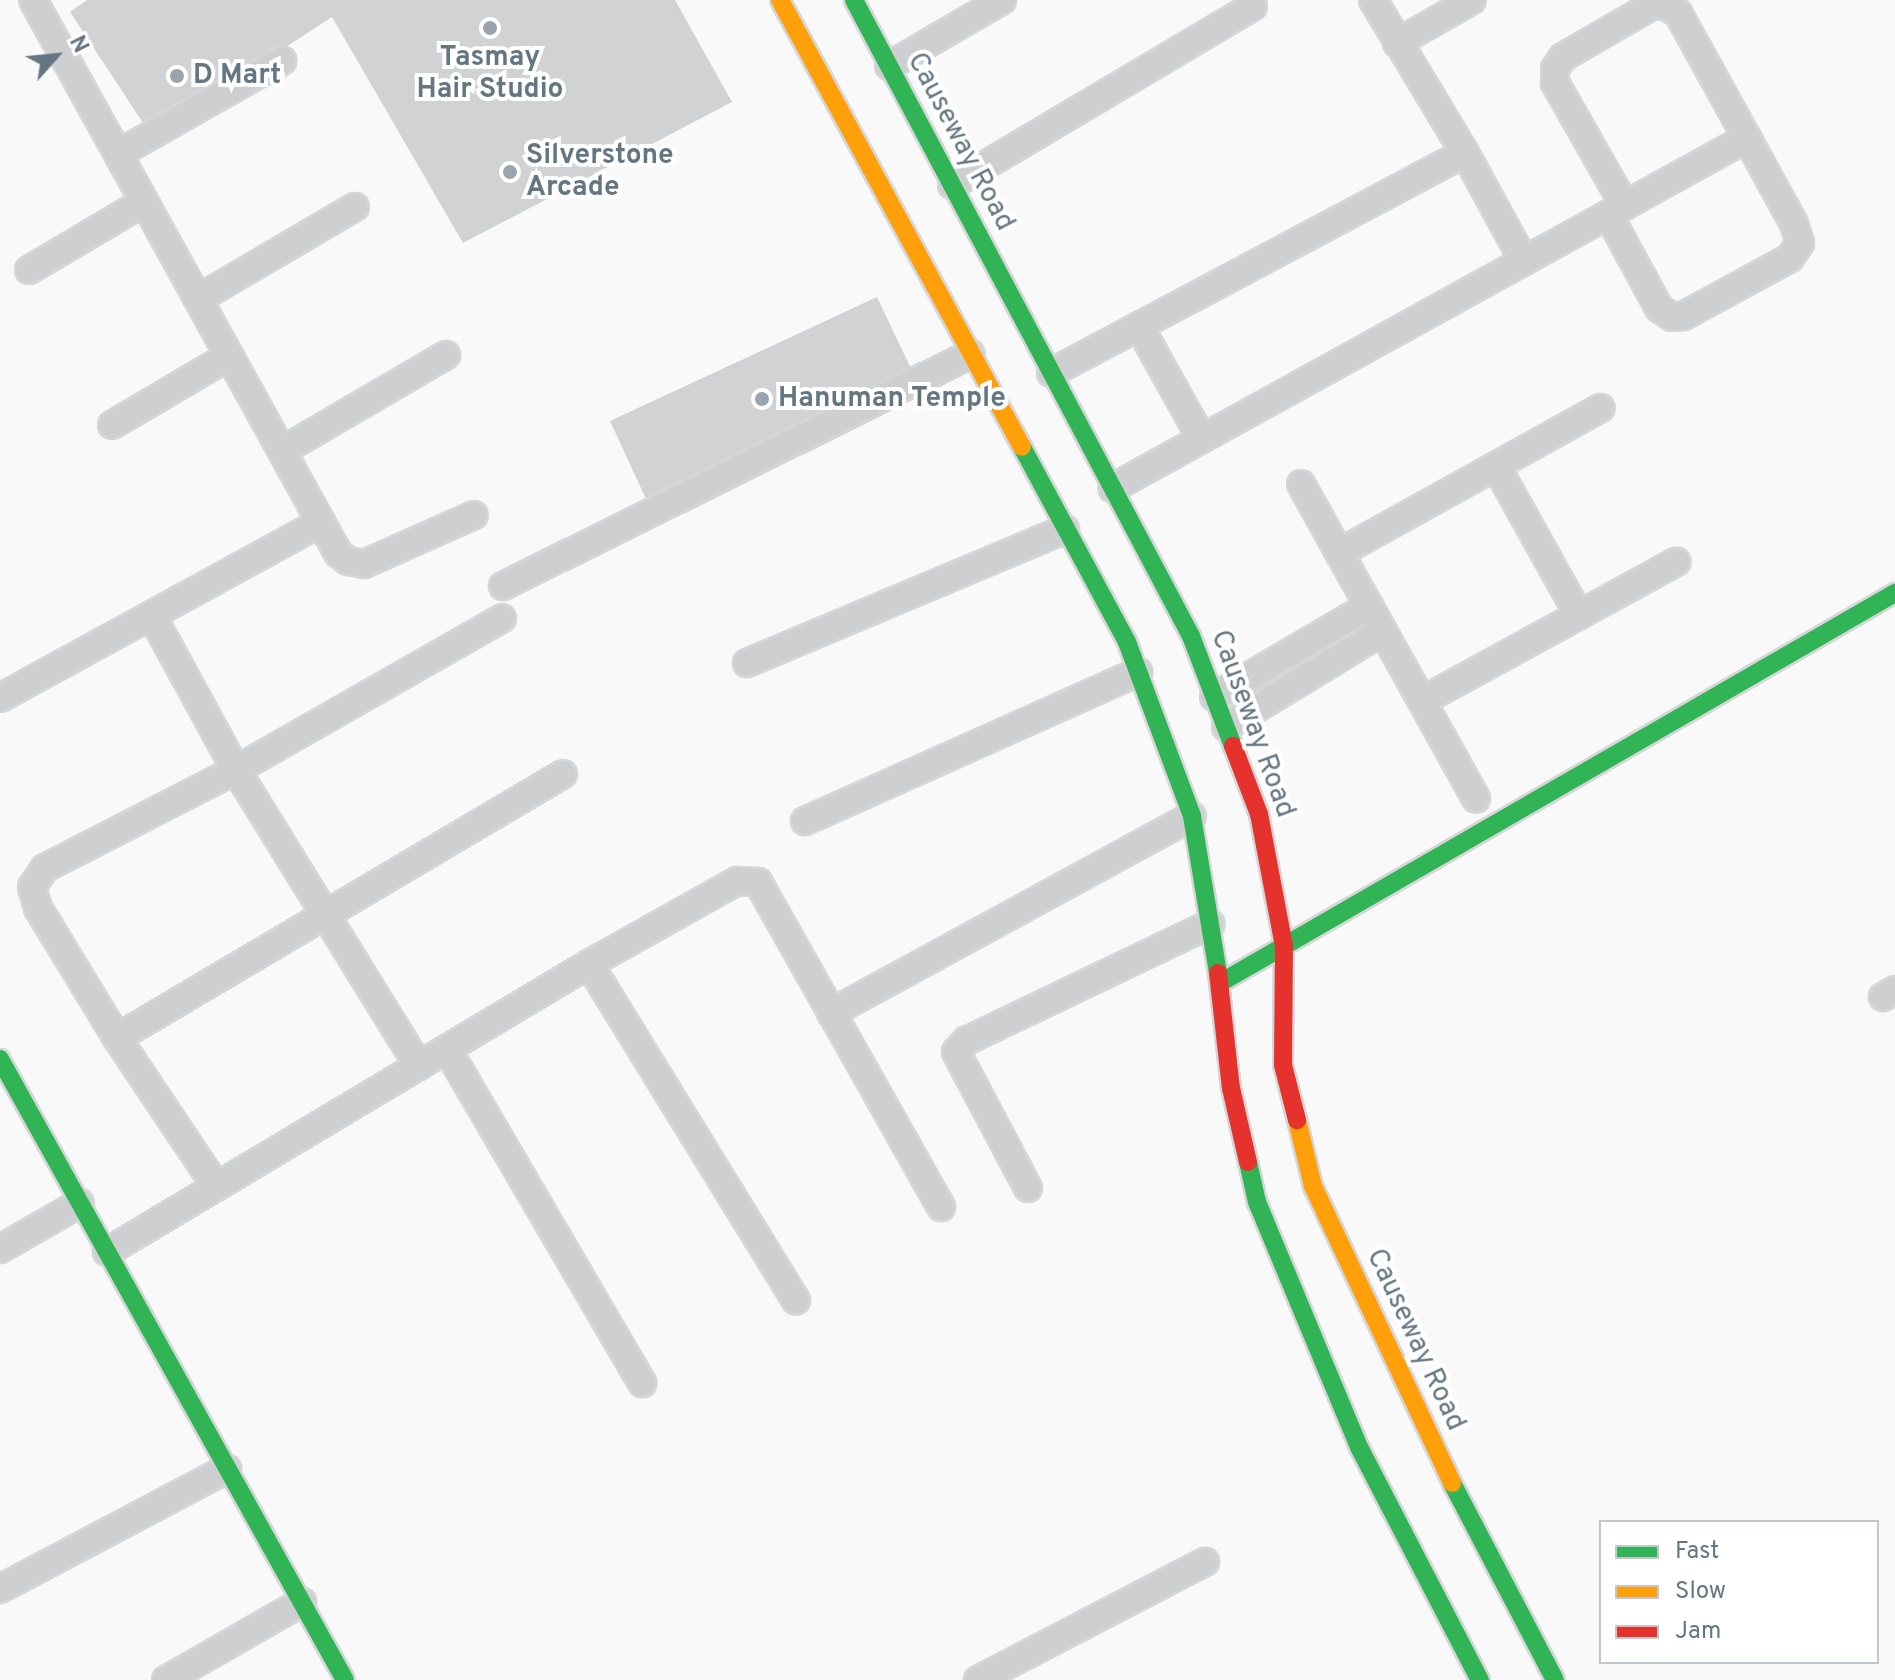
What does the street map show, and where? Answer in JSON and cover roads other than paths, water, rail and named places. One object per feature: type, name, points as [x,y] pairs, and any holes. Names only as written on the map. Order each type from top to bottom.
[{"type":"main road","points":[[780,0],[1127,642],[1192,816],[1220,983],[1231,1088],[1257,1202],[1359,1447],[1480,1680]]},
{"type":"main road","name":"Causeway Road","points":[[854,0],[1191,636],[1259,814],[1284,946],[1283,1065],[1313,1186],[1428,1437],[1555,1680]]},
{"type":"main road","points":[[1220,983],[1895,593]]},
{"type":"main road","points":[[2,1069],[80,1203],[345,1680]]},
{"type":"street","points":[[33,0],[338,553],[348,561],[364,564],[474,515]]},
{"type":"street","points":[[889,66],[1002,0]]},
{"type":"street","points":[[1373,0],[1465,153],[1524,261]]},
{"type":"street","points":[[1397,43],[1472,0]]},
{"type":"street","points":[[1653,5],[1665,6],[1678,13],[1747,138],[1794,224],[1800,243],[1790,258],[1683,316],[1672,317],[1659,308],[1617,211],[1555,83],[1555,69],[1563,57],[1653,5]]},
{"type":"street","points":[[952,185],[1253,6]]},
{"type":"street","points":[[118,154],[282,61]]},
{"type":"street","points":[[1112,488],[1747,138]]},
{"type":"street","points":[[1051,373],[1465,153]]},
{"type":"street","points":[[29,270],[144,202]]},
{"type":"street","points":[[198,299],[355,207]]},
{"type":"street","points":[[1139,326],[1202,439]]},
{"type":"street","points":[[503,586],[971,354]]},
{"type":"street","points":[[282,451],[446,355]]},
{"type":"street","points":[[112,425],[229,356]]},
{"type":"street","points":[[1339,553],[1601,408]]},
{"type":"street","points":[[1496,466],[1579,615]]},
{"type":"street","points":[[1301,484],[1476,799]]},
{"type":"street","points":[[0,698],[321,522]]},
{"type":"street","points":[[747,663],[1065,529]]},
{"type":"street","points":[[1422,701],[1676,562]]},
{"type":"street","points":[[1214,697],[1369,606]]},
{"type":"street","points":[[152,616],[236,770],[419,1066]]},
{"type":"street","points":[[216,1186],[117,1038],[38,908],[32,887],[45,868],[236,770],[502,618]]},
{"type":"street","points":[[1226,727],[1383,631]]},
{"type":"street","points":[[805,821],[1138,672]]},
{"type":"street","points":[[117,1038],[563,774]]},
{"type":"street","points":[[831,1013],[1192,816]]},
{"type":"street","points":[[107,1252],[589,964],[737,881],[758,882],[941,1207]]},
{"type":"street","points":[[1028,1188],[956,1052],[966,1041],[1210,924]]},
{"type":"street","points":[[589,964],[796,1300]]},
{"type":"street","points":[[447,1049],[642,1383]]},
{"type":"street","points":[[0,1249],[80,1203]]},
{"type":"street","points":[[0,1589],[227,1469]]},
{"type":"street","points":[[988,1678],[1205,1562]]},
{"type":"street","points":[[166,1680],[302,1602]]},
{"type":"place","name":"Tasmay Hair Studio","points":[[490,28]]},
{"type":"place","name":"D Mart","points":[[177,76]]},
{"type":"place","name":"Silverstone Arcade","points":[[510,172]]},
{"type":"place","name":"Hanuman Temple","points":[[762,399]]}]
